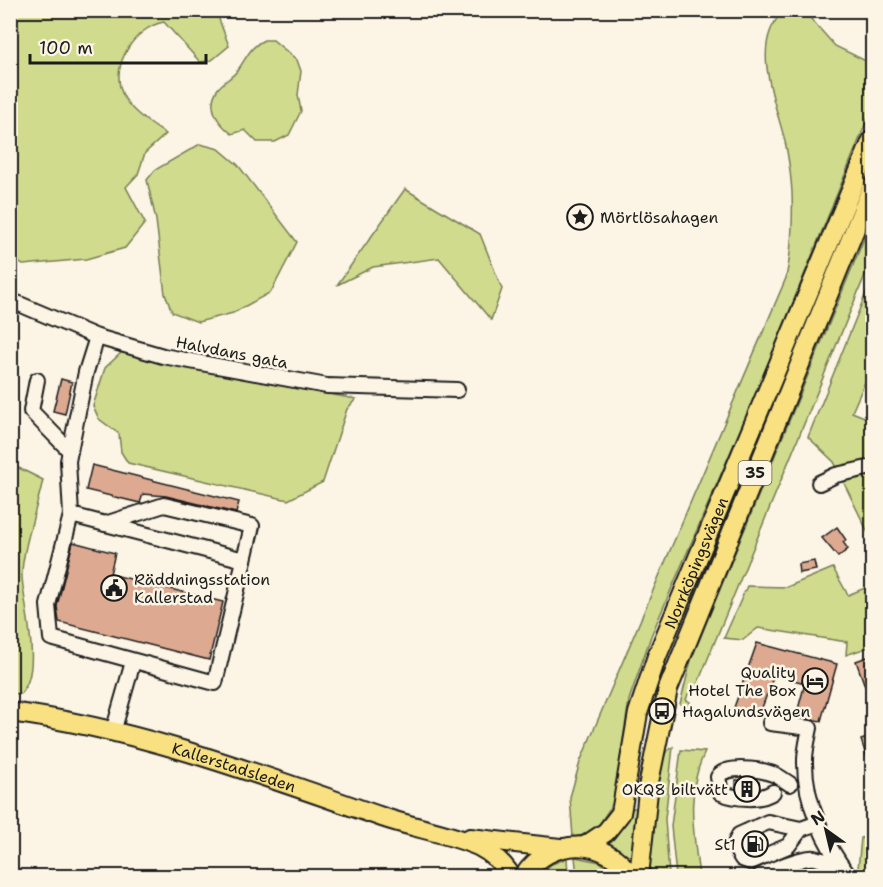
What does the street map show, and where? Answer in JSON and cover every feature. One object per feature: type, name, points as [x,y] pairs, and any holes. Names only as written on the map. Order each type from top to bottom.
[{"type":"main road","name":"Norrköpingsvägen","points":[[585,846],[606,832],[621,813],[626,796],[633,737],[646,687],[873,140]]},
{"type":"main road","name":"Norrköpingsvägen","points":[[639,876],[649,782],[668,689],[873,187]]},
{"type":"main road","name":"Kallerstadsleden","points":[[10,712],[113,732],[221,761],[384,818],[454,837],[490,853],[499,860],[511,876]]},
{"type":"main road","name":"Kallerstadsleden","points":[[454,837],[560,848],[585,846]]},
{"type":"main road","points":[[585,846],[612,856],[631,876]]},
{"type":"main road","points":[[524,876],[537,861],[560,848]]},
{"type":"street","name":"Halvdans gata","points":[[10,300],[97,337],[163,356],[327,386],[456,390]]},
{"type":"street","points":[[97,337],[86,372],[70,451],[70,515],[48,605],[51,638],[215,683],[252,526],[164,505],[105,524]]},
{"type":"street","points":[[38,381],[31,411],[70,451]]},
{"type":"street","points":[[819,483],[836,475],[873,467]]},
{"type":"street","points":[[70,515],[244,560]]},
{"type":"street","points":[[113,732],[133,662]]},
{"type":"street","points":[[770,723],[810,728],[804,759],[807,784],[831,862]]},
{"type":"street","points":[[790,784],[773,774],[729,768],[720,773],[719,786],[721,793],[727,796],[763,798],[790,784],[807,784]]},
{"type":"street","points":[[719,786],[736,788]]},
{"type":"street","points":[[758,790],[773,792]]},
{"type":"street","points":[[801,829],[818,823]]},
{"type":"street","points":[[760,876],[806,858],[831,862],[849,876]]},
{"type":"green space","points":[[11,10],[216,11],[229,46],[212,60],[200,62],[164,22],[153,25],[135,39],[122,60],[119,82],[125,100],[141,116],[166,134],[145,153],[138,174],[126,187],[145,223],[125,248],[86,259],[23,265],[11,257]]},
{"type":"green space","points":[[784,11],[804,11],[835,46],[872,64],[872,108],[757,391],[651,636],[629,700],[614,802],[598,826],[584,835],[573,837],[570,797],[580,762],[786,278],[792,235],[792,186],[786,146],[772,95],[766,58],[773,25]]},
{"type":"green space","points":[[264,40],[273,40],[297,60],[301,71],[298,95],[301,111],[289,135],[275,142],[257,142],[245,130],[232,134],[219,120],[213,109],[214,97],[219,87],[235,74],[252,49]]},
{"type":"green space","points":[[200,144],[219,149],[238,165],[297,242],[271,292],[233,313],[198,322],[172,312],[165,294],[156,220],[147,180],[155,170]]},
{"type":"green space","points":[[405,189],[480,234],[502,289],[491,320],[439,258],[373,267],[337,285]]},
{"type":"green space","points":[[872,219],[872,258],[693,695],[688,694],[686,700],[690,702],[687,709],[680,704],[691,660]]},
{"type":"green space","points":[[872,278],[872,366],[852,412],[872,420],[872,464],[838,470],[834,462],[808,437]]},
{"type":"green space","points":[[122,352],[165,364],[356,399],[347,409],[323,482],[288,500],[128,463],[121,452],[119,434],[99,419],[93,406],[105,368]]},
{"type":"green space","points":[[11,464],[43,480],[22,567],[30,637],[31,670],[27,684],[20,694],[10,693]]},
{"type":"green space","points":[[872,473],[872,541],[842,479]]},
{"type":"green space","points":[[833,568],[848,595],[872,585],[872,646],[846,655],[847,642],[758,628],[743,640],[724,638],[747,586],[787,587]]},
{"type":"green space","points":[[673,747],[665,819],[669,876],[648,876],[660,765],[667,751]]},
{"type":"green space","points":[[681,750],[705,752],[695,782],[693,798],[693,829],[699,876],[676,876],[671,826]]},
{"type":"green space","points":[[633,808],[636,808],[631,863],[606,844],[626,823]]},
{"type":"green space","points":[[872,834],[872,876],[860,876],[858,869],[861,838]]},
{"type":"green space","points":[[575,857],[600,862],[617,876],[577,876]]},
{"type":"green space","points":[[567,858],[568,876],[537,876],[552,864]]},
{"type":"building","points":[[61,379],[72,382],[65,414],[53,411]]},
{"type":"building","points":[[92,465],[239,502],[236,513],[166,496],[143,494],[140,503],[86,490]]},
{"type":"building","points":[[837,527],[846,540],[843,542],[848,549],[838,557],[822,538]]},
{"type":"building","name":"Räddningsstation Kallerstad","points":[[73,542],[115,553],[110,574],[223,602],[209,660],[59,622],[57,606]]},
{"type":"building","points":[[814,561],[816,570],[799,573],[798,564]]},
{"type":"building","name":"Quality Hotel The Box","points":[[757,643],[837,664],[821,721],[796,717],[805,683],[774,675],[759,716],[732,713]]},
{"type":"building","points":[[873,655],[873,684],[865,686],[856,661]]},
{"type":"building","points":[[873,736],[873,769],[871,770],[861,740]]},
{"type":"building","points":[[736,780],[759,782],[758,788],[736,788]]},
{"type":"building","points":[[759,836],[764,846],[751,852],[746,842]]},
{"type":"tunnel","points":[[736,788],[758,790]]},
{"type":"place","name":"Mörtlösahagen","points":[[580,217]]},
{"type":"place","name":"Räddningsstation Kallerstad","points":[[114,588]]},
{"type":"place","name":"Quality Hotel The Box","points":[[815,681]]},
{"type":"place","name":"Hagalundsvägen","points":[[662,711]]},
{"type":"place","name":"OKQ8 biltvätt","points":[[747,789]]},
{"type":"place","name":"St1","points":[[755,844]]}]
